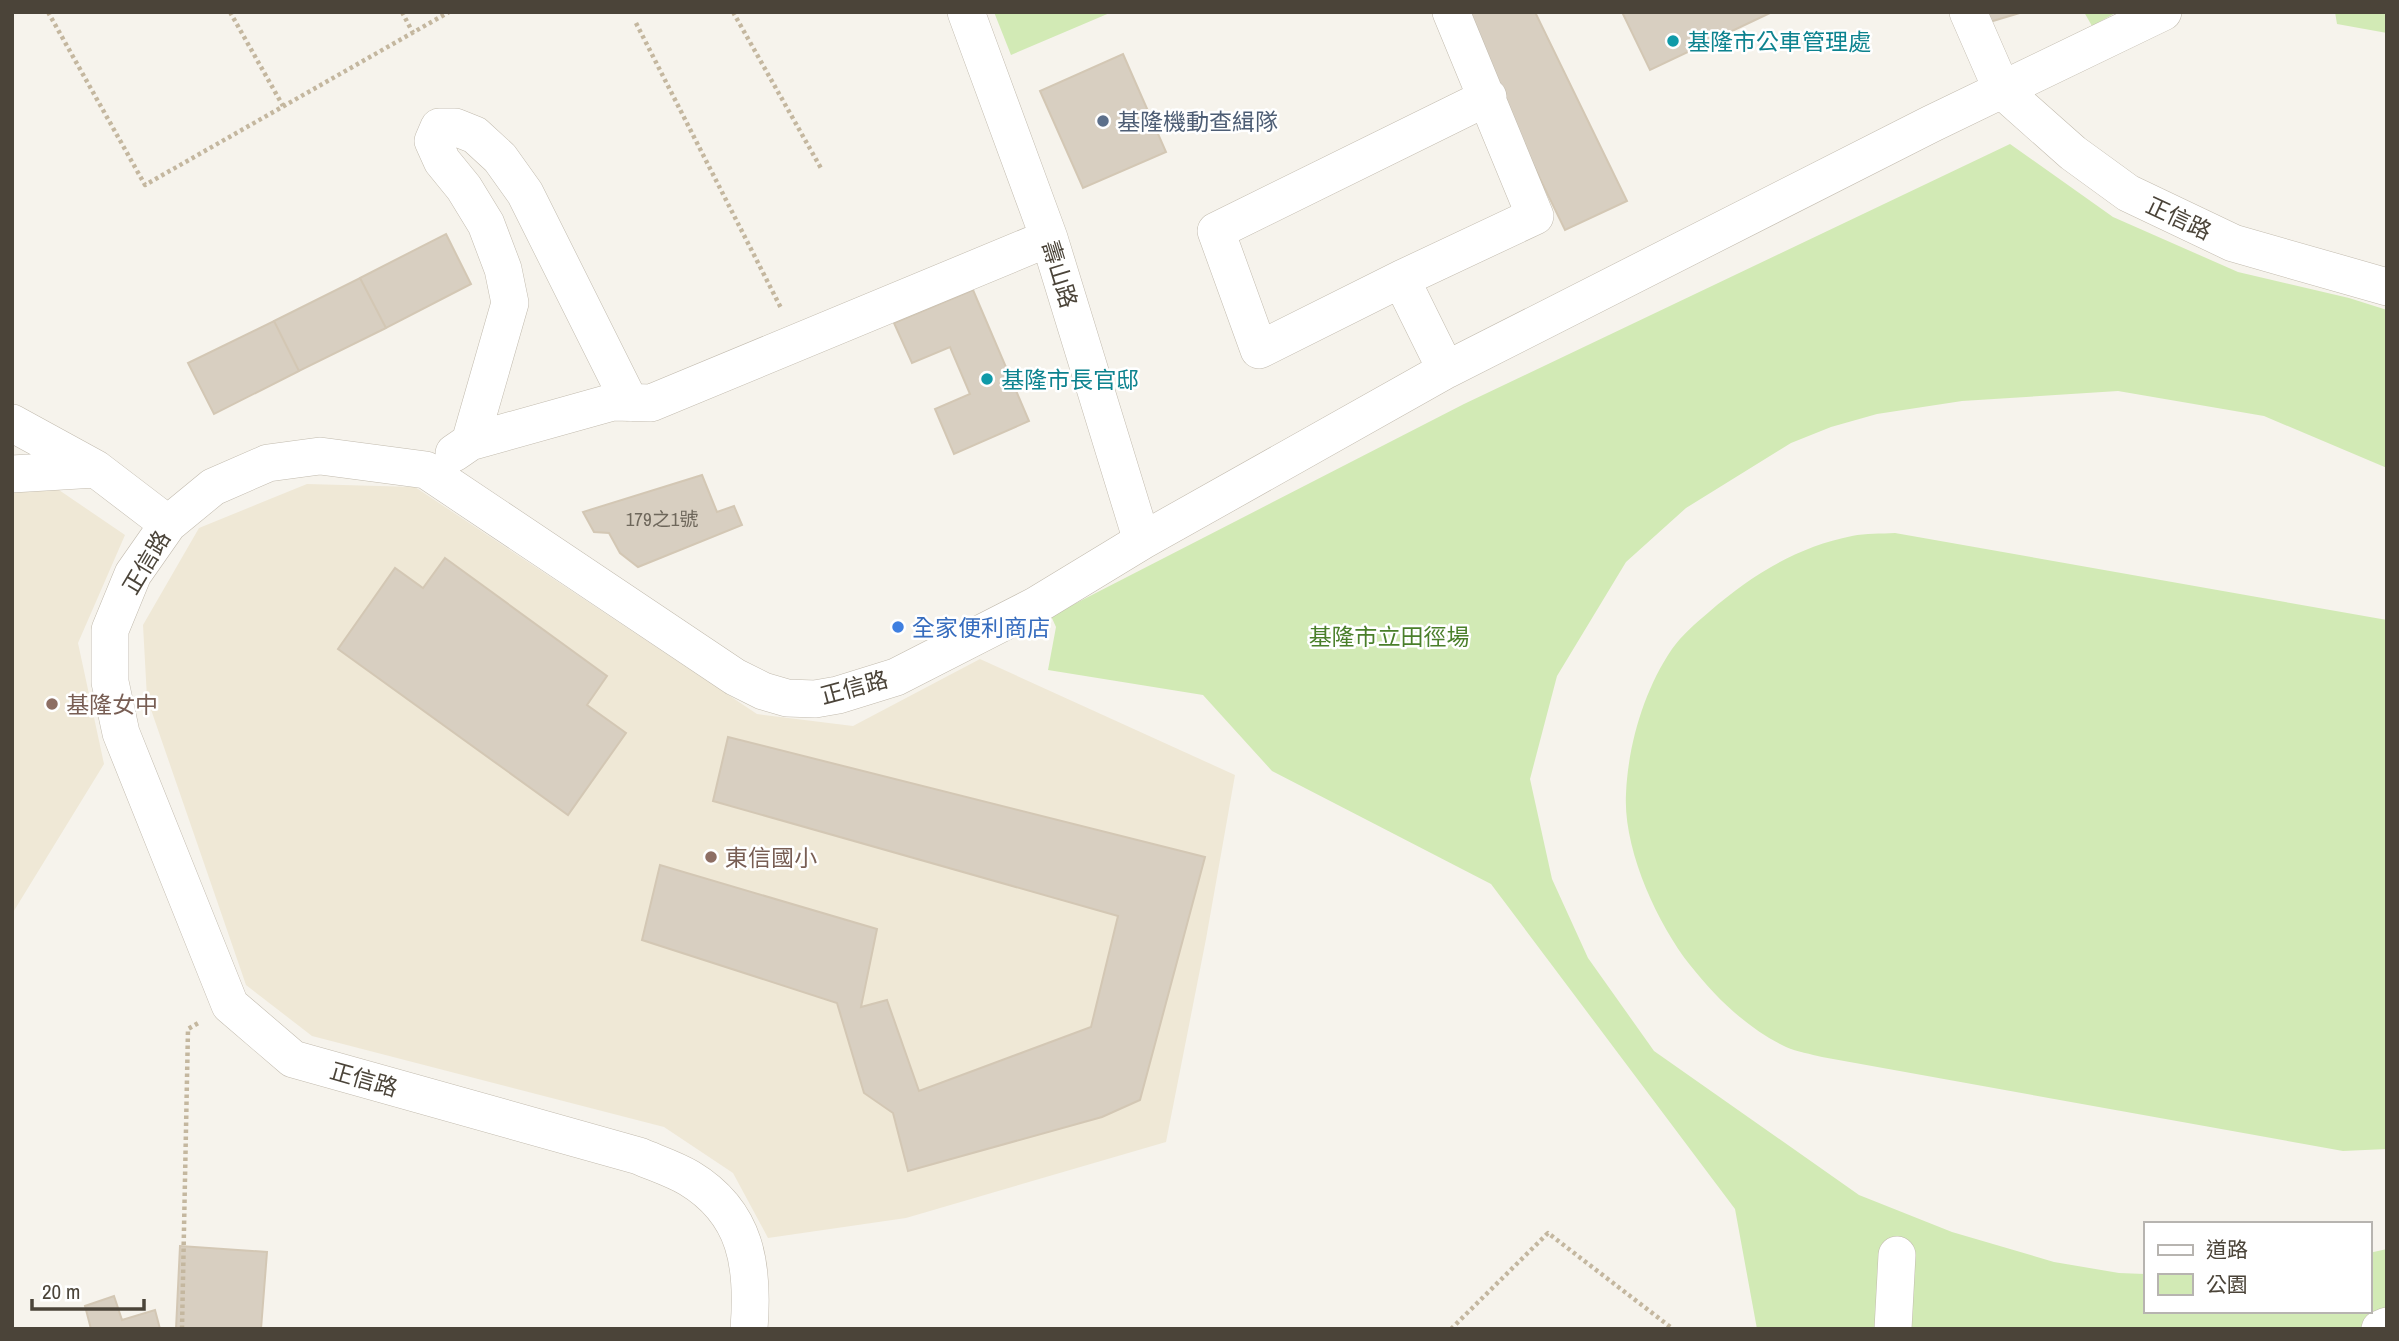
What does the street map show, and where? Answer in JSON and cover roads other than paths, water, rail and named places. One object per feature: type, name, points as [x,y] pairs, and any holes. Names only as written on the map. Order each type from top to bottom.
[{"type":"street","name":"壽山路","points":[[966,12],[1049,238],[1142,541]]},
{"type":"street","points":[[1451,12],[1488,97],[1535,216],[1401,279],[1259,351],[1216,231],[1488,97]]},
{"type":"street","points":[[1968,12],[2002,90]]},
{"type":"street","name":"正信路","points":[[749,1329],[751,1291],[746,1247],[726,1209],[689,1178],[639,1156],[293,1059],[230,1005],[121,733],[110,682],[110,630],[133,574],[168,524],[213,487],[268,463],[320,456],[426,470],[735,677],[763,691],[787,698],[815,699],[838,695],[896,677],[1035,606],[1142,541],[1446,370],[2002,90],[2163,12]]},
{"type":"street","name":"正信路","points":[[2002,90],[2073,153],[2128,194],[2233,243],[2387,287]]},
{"type":"street","points":[[470,442],[510,303],[503,269],[486,224],[464,188],[442,161],[433,141],[439,127],[456,127],[475,135],[500,158],[525,193],[630,403]]},
{"type":"street","points":[[426,470],[470,442],[613,402],[651,403],[1049,238]]},
{"type":"street","points":[[1401,279],[1446,370]]},
{"type":"street","points":[[12,423],[96,469],[168,524]]},
{"type":"street","points":[[12,474],[96,469]]},
{"type":"street","points":[[1893,1329],[1897,1255]]},
{"type":"street","points":[[2380,1329],[2387,1326]]},
{"type":"place","name":"基隆市公車管理處","points":[[1673,41]]},
{"type":"place","name":"基隆機動查緝隊","points":[[1103,121]]},
{"type":"place","name":"基隆市長官邸","points":[[987,379]]},
{"type":"place","name":"全家便利商店","points":[[898,627]]},
{"type":"place","name":"基隆女中","points":[[52,704]]},
{"type":"place","name":"東信國小","points":[[711,857]]},
{"type":"park label","name":"基隆市立田徑場","points":[[1389,636]]}]
